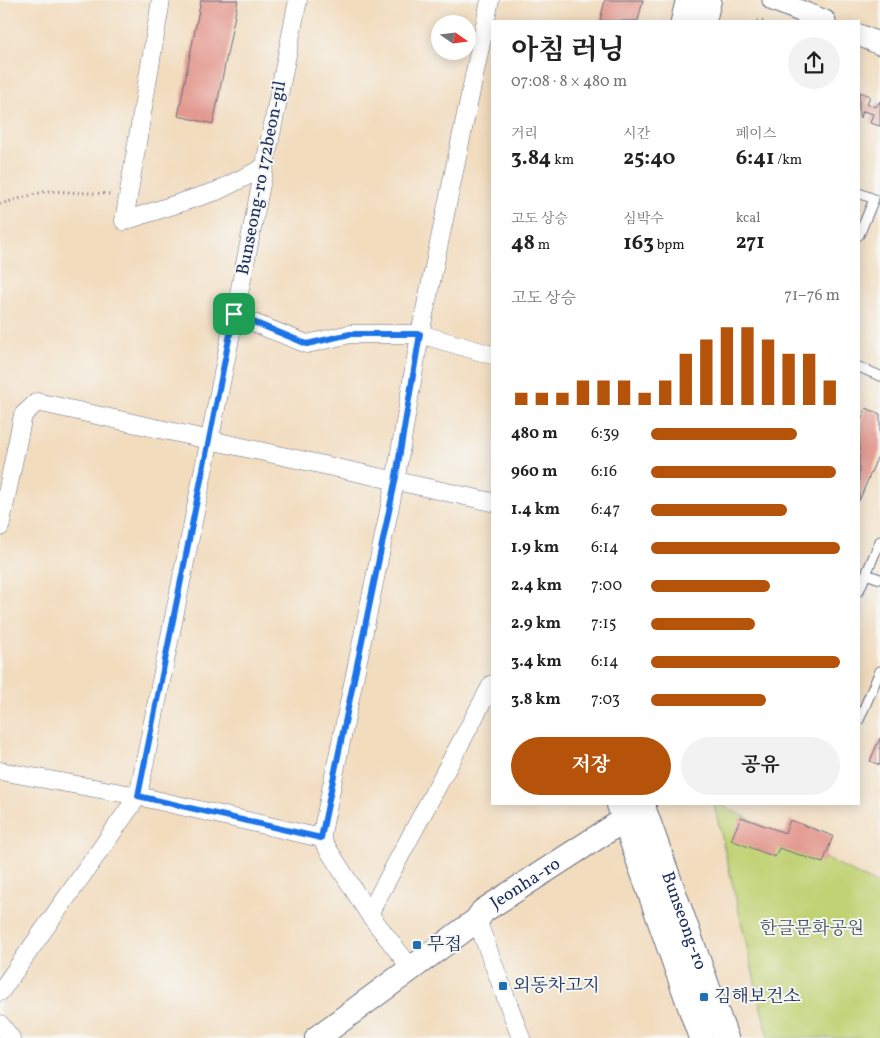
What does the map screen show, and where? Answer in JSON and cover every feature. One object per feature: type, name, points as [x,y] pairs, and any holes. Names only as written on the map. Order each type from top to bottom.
[{"type":"main road","points":[[683,20],[688,0]]},
{"type":"main road","points":[[704,20],[709,0]]},
{"type":"main road","name":"Jeonha-ro","points":[[317,1038],[477,920],[483,911],[632,808]]},
{"type":"main road","name":"Bunseong-ro","points":[[632,808],[701,1038]]},
{"type":"main road","name":"Bunseong-ro","points":[[632,808],[726,1038]]},
{"type":"street","points":[[161,0],[124,221],[217,191],[263,168]]},
{"type":"street","name":"Bunseong-ro 172beon-gil","points":[[0,992],[138,796],[208,439],[298,0]]},
{"type":"street","points":[[411,968],[369,914],[321,838],[395,482],[420,334],[490,0]]},
{"type":"street","points":[[773,0],[822,20]]},
{"type":"street","points":[[860,35],[880,44]]},
{"type":"street","points":[[234,314],[307,344],[350,334],[420,334],[491,355]]},
{"type":"street","points":[[0,527],[23,415],[37,402],[491,502]]},
{"type":"street","points":[[369,914],[491,686]]},
{"type":"street","points":[[0,771],[138,796],[321,838]]},
{"type":"street","points":[[477,920],[521,1038]]},
{"type":"street","points":[[0,1024],[11,1038]]},
{"type":"lane","points":[[860,193],[874,199],[860,234]]},
{"type":"lane","points":[[860,367],[880,376]]},
{"type":"lane","points":[[860,589],[880,541]]},
{"type":"lane","points":[[866,574],[880,579]]},
{"type":"lane","points":[[860,718],[880,671]]},
{"type":"path","points":[[0,204],[47,191],[128,194]]},
{"type":"green space","name":"한글문화공원","points":[[714,805],[722,805],[880,886],[880,1038],[768,1038]]},
{"type":"building","points":[[201,0],[238,0],[213,124],[178,116]]},
{"type":"building","points":[[605,0],[643,0],[638,20],[600,20]]},
{"type":"building","points":[[860,92],[870,96],[867,104],[876,107],[880,101],[880,126],[870,123],[873,114],[863,111],[861,118]]},
{"type":"building","points":[[866,408],[880,414],[880,451],[860,499],[860,423]]},
{"type":"building","points":[[880,738],[880,765],[870,761]]},
{"type":"building","points":[[741,817],[785,833],[790,820],[833,836],[823,863],[779,848],[775,857],[731,840]]},
{"type":"place","name":"무접","points":[[417,945]]},
{"type":"place","name":"외동차고지","points":[[503,986]]},
{"type":"place","name":"김해보건소","points":[[704,997]]},
{"type":"route","points":[[234,314],[307,344],[350,334],[420,334],[395,482],[321,838],[138,796],[234,314]]}]
